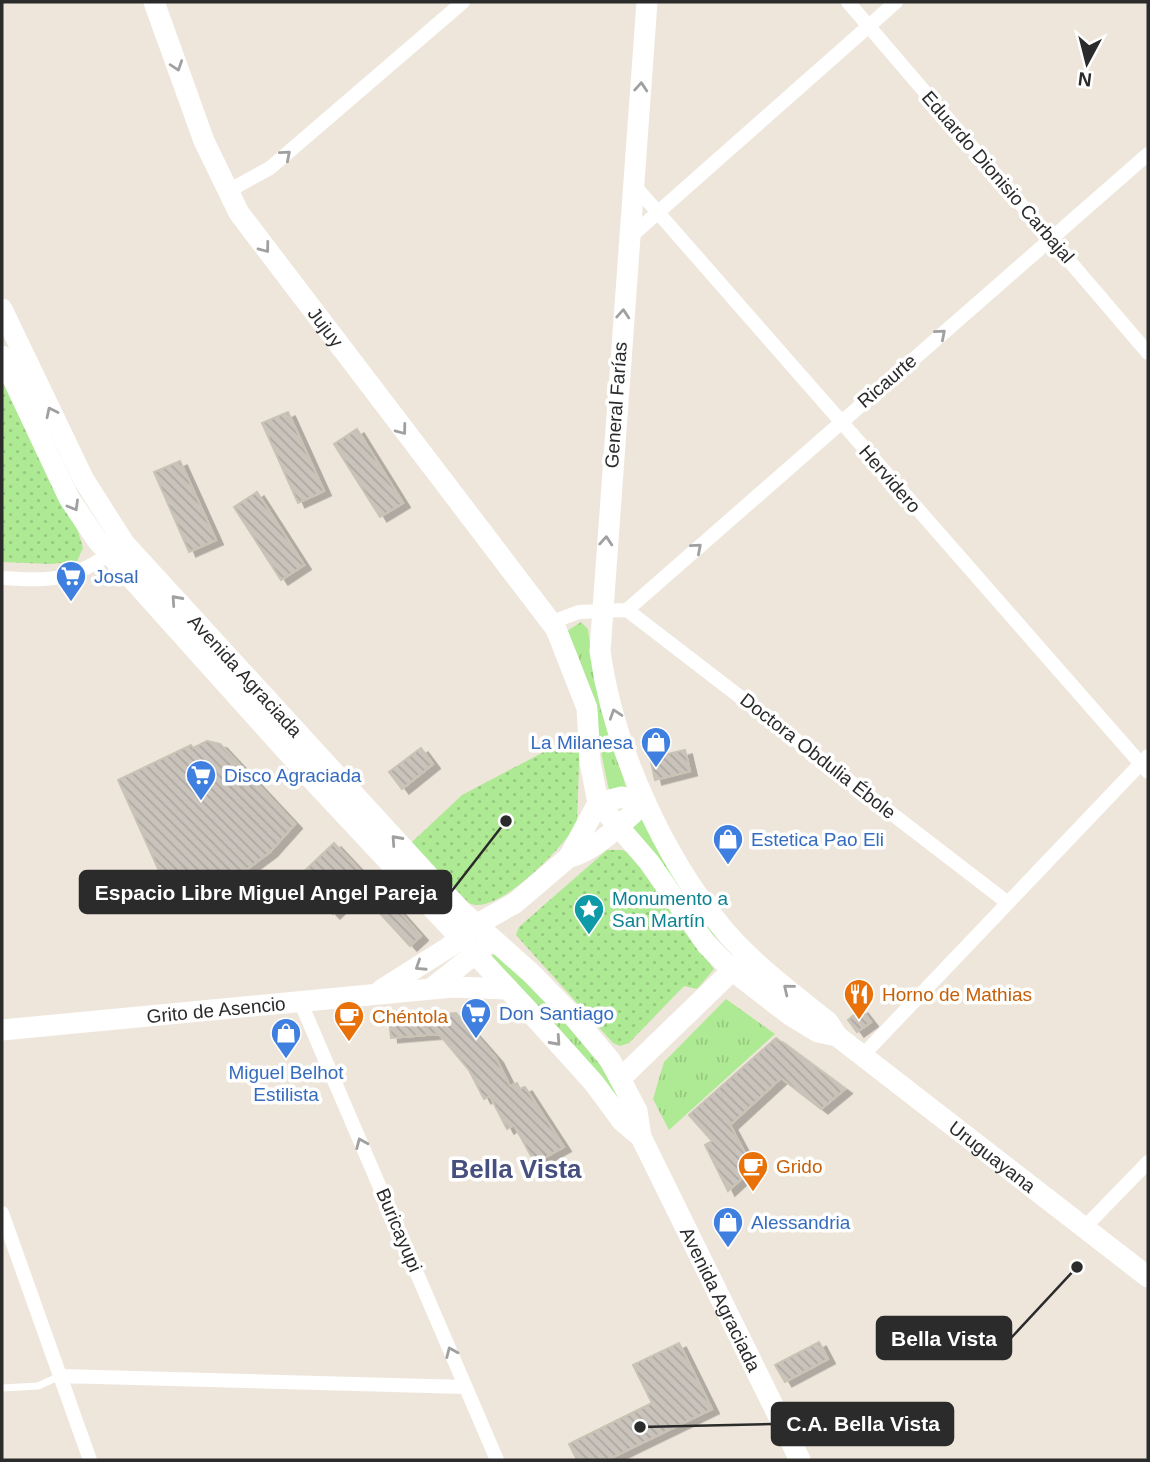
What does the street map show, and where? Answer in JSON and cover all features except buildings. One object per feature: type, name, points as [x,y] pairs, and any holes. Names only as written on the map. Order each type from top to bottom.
[{"type":"street","name":"Jujuy","points":[[154,2],[204,141],[248,226],[518,584],[552,622],[572,664],[587,708],[590,762],[598,803]]},
{"type":"street","points":[[228,191],[270,168],[463,2]]},
{"type":"street","name":"General Farías","points":[[645,802],[606,681],[600,651],[647,2]]},
{"type":"street","name":"Eduardo Dionisio Carbajal","points":[[848,2],[1148,353]]},
{"type":"street","points":[[629,238],[896,2]]},
{"type":"street","name":"Ricaurte","points":[[627,610],[1148,154]]},
{"type":"street","name":"Hervidero","points":[[634,184],[840,422],[1145,764]]},
{"type":"street","name":"Avenida Agraciada","points":[[2,309],[117,548]]},
{"type":"street","name":"Avenida Agraciada","points":[[2,356],[69,498],[86,525],[117,548],[477,933],[572,1015],[610,1060],[637,1111],[641,1137],[800,1460]]},
{"type":"street","points":[[2,578],[69,577],[85,571],[117,548]]},
{"type":"street","points":[[552,622],[579,612],[627,610]]},
{"type":"street","name":"Doctora Obdulia Ébole","points":[[627,610],[1008,903]]},
{"type":"street","points":[[862,1056],[1145,764]]},
{"type":"street","points":[[376,993],[477,933],[569,857],[598,803],[622,797],[645,802]]},
{"type":"street","points":[[569,857],[580,855],[620,827],[645,802]]},
{"type":"street","name":"Uruguayana","points":[[645,802],[703,903],[748,955],[828,1022],[837,1036],[1148,1277]]},
{"type":"street","name":"Uruguayana","points":[[598,803],[649,862],[707,945],[733,971],[790,1015],[818,1032],[837,1036]]},
{"type":"street","name":"Avenida Agraciada","points":[[477,933],[477,954],[594,1083],[622,1121],[641,1137]]},
{"type":"street","points":[[431,989],[477,954]]},
{"type":"street","points":[[620,1079],[748,955]]},
{"type":"street","name":"Grito de Asencio","points":[[2,1030],[376,993],[478,986],[508,989]]},
{"type":"street","name":"Buricayupi","points":[[300,1001],[497,1460]]},
{"type":"street","points":[[1083,1229],[1148,1162]]},
{"type":"street","points":[[2,1213],[90,1460]]},
{"type":"street","points":[[60,1376],[466,1387]]},
{"type":"lane","points":[[2,1388],[38,1386],[60,1376]]},
{"type":"green space","points":[[2,376],[78,531],[83,548],[77,561],[51,564],[2,562]]},
{"type":"green space","points":[[581,622],[588,629],[595,683],[626,787],[609,790],[584,672],[567,631]]},
{"type":"green space","points":[[580,733],[577,824],[544,863],[511,891],[481,905],[469,903],[411,843],[462,795]]},
{"type":"green space","points":[[643,819],[726,946],[711,933],[631,829]]},
{"type":"green space","points":[[607,850],[623,850],[636,858],[675,918],[714,969],[697,989],[684,986],[629,1043],[620,1046],[613,1043],[516,935],[519,927]]},
{"type":"green space","points":[[495,953],[544,999],[595,1056],[621,1101],[492,956]]},
{"type":"green space","points":[[726,999],[775,1034],[669,1130],[653,1099],[664,1062]]},
{"type":"place","name":"Josal","points":[[71,603]]},
{"type":"place","name":"La Milanesa","points":[[656,769]]},
{"type":"place","name":"Disco Agraciada","points":[[201,802]]},
{"type":"place","name":"Espacio Libre Miguel Angel Pareja","points":[[506,821]]},
{"type":"place","name":"Estetica Pao Eli","points":[[728,866]]},
{"type":"place","name":"Monumento a San Martín","points":[[589,936]]},
{"type":"place","name":"Horno de Mathias","points":[[859,1021]]},
{"type":"place","name":"Don Santiago","points":[[476,1040]]},
{"type":"place","name":"Chéntola","points":[[349,1043]]},
{"type":"place","name":"Miguel Belhot Estilista","points":[[286,1060]]},
{"type":"place","name":"Grido","points":[[753,1193]]},
{"type":"place","name":"Alessandria","points":[[728,1249]]},
{"type":"place","name":"Bella Vista","points":[[1077,1267]]},
{"type":"place","name":"C.A. Bella Vista","points":[[640,1427]]},
{"type":"district","name":"Bella Vista","points":[[516,1169]]}]
